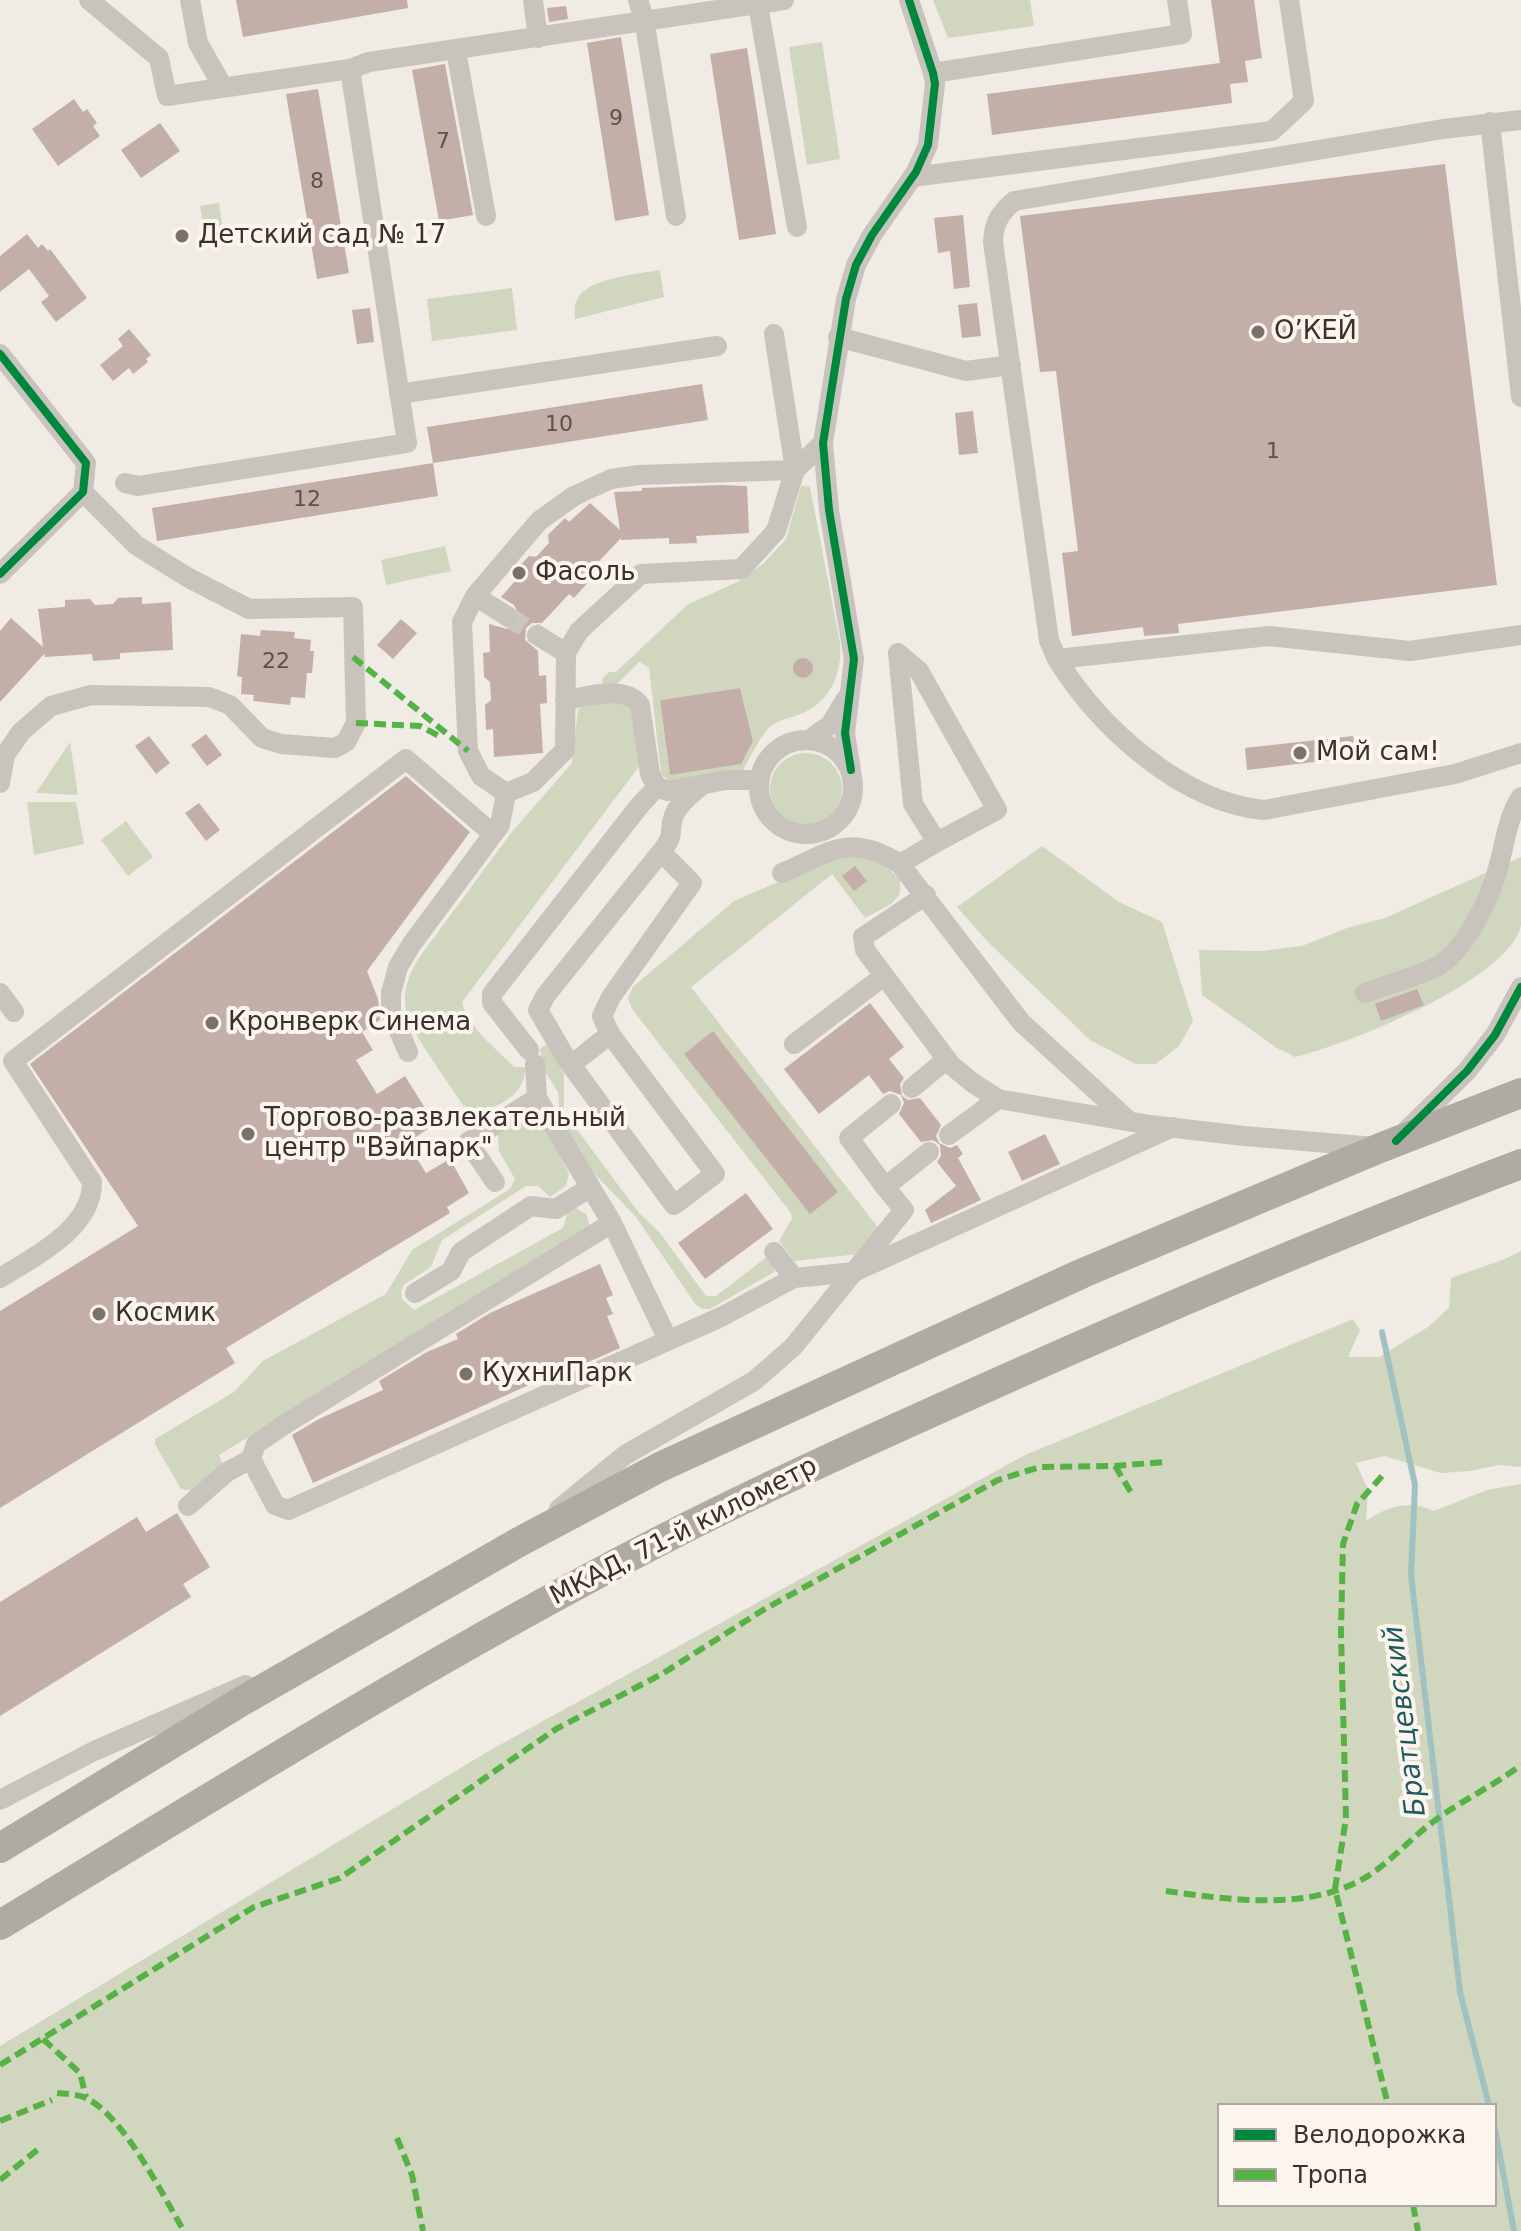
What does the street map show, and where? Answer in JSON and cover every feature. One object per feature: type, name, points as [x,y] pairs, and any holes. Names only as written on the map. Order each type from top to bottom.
[{"type":"highway","points":[[0,1848],[242,1701],[519,1542],[660,1467],[1083,1273],[1388,1144],[1521,1093]]},
{"type":"highway","name":"МКАД, 71-й километр","points":[[0,1925],[276,1758],[550,1600],[689,1526],[823,1461],[1109,1332],[1404,1209],[1521,1164]]},
{"type":"street","points":[[89,0],[159,58],[167,96],[538,38],[641,10],[758,5],[784,0]]},
{"type":"street","points":[[190,0],[198,43],[223,87]]},
{"type":"street","points":[[533,0],[538,38]]},
{"type":"street","points":[[851,770],[841,754],[826,744],[809,740],[788,744],[772,754],[763,768],[759,780],[763,807],[773,821],[786,830],[805,835],[824,832],[840,822],[850,806],[854,788],[845,733],[854,659],[829,510],[823,443],[838,337],[856,265],[872,235],[912,177],[928,145],[935,84],[909,0]]},
{"type":"street","points":[[933,73],[1182,34],[1177,0]]},
{"type":"street","points":[[912,177],[1272,131],[1304,101],[1289,0]]},
{"type":"street","points":[[758,5],[797,227]]},
{"type":"street","points":[[641,10],[676,216]]},
{"type":"street","points":[[456,51],[486,216]]},
{"type":"street","points":[[125,483],[138,486],[211,476],[407,443],[350,69]]},
{"type":"street","points":[[1521,120],[1490,122],[1014,201],[1001,212],[994,226],[993,242],[1049,640],[1077,692],[1140,754],[1191,786],[1239,808],[1264,810],[1455,774],[1521,753]]},
{"type":"street","points":[[1490,122],[1521,397]]},
{"type":"street","points":[[506,793],[533,782],[565,750],[566,653],[579,631],[641,574],[741,569],[776,531],[795,470],[774,334]]},
{"type":"street","points":[[838,337],[966,371],[1011,365]]},
{"type":"street","points":[[399,394],[717,346]]},
{"type":"street","points":[[0,354],[86,463],[83,492],[0,574]]},
{"type":"street","points":[[506,793],[481,776],[468,751],[462,622],[475,596],[539,521],[574,496],[611,479],[639,475],[795,470],[823,443]]},
{"type":"street","points":[[0,783],[5,755],[21,732],[51,706],[91,695],[209,697],[230,705],[262,738],[281,744],[335,748],[346,742],[356,723],[353,607],[249,609],[187,577],[136,545],[83,492]]},
{"type":"street","points":[[475,596],[507,616]]},
{"type":"street","points":[[537,635],[566,653]]},
{"type":"street","points":[[1057,659],[1269,636],[1410,651],[1521,635]]},
{"type":"street","points":[[900,864],[997,810],[919,671],[898,653],[913,804],[937,842]]},
{"type":"street","points":[[809,740],[830,725],[851,691]]},
{"type":"street","points":[[565,700],[621,693],[635,699],[640,705],[650,774],[657,787],[668,791],[726,780],[759,780]]},
{"type":"street","points":[[0,1278],[57,1243],[86,1212],[93,1197],[92,1182],[13,1061],[406,759],[493,834]]},
{"type":"street","points":[[661,852],[692,883],[611,997],[602,1016],[610,1034],[715,1174],[674,1205],[571,1065],[538,1010],[546,995],[672,838],[674,816],[683,802],[702,785]]},
{"type":"street","points":[[657,787],[492,994],[492,1003],[532,1057],[537,1098],[612,1223],[668,1340]]},
{"type":"street","points":[[408,1052],[391,1012],[391,993],[398,967],[500,825],[506,793]]},
{"type":"street","points":[[1365,993],[1438,966],[1463,942],[1497,875],[1506,831],[1521,797]]},
{"type":"street","points":[[782,873],[839,848],[860,846],[882,852],[900,864],[1021,1022],[1128,1120]]},
{"type":"street","points":[[926,895],[863,937],[865,950],[947,1059],[973,1083],[998,1099],[1173,1127],[1244,1136],[1388,1144],[1467,1071],[1495,1035],[1521,987]]},
{"type":"street","points":[[794,1044],[884,976]]},
{"type":"street","points":[[0,993],[14,1012]]},
{"type":"street","points":[[571,1065],[610,1034]]},
{"type":"street","points":[[912,1088],[947,1059]]},
{"type":"street","points":[[1475,1111],[1521,1075]]},
{"type":"street","points":[[495,1182],[468,1142],[537,1098]]},
{"type":"street","points":[[949,1135],[998,1099]]},
{"type":"street","points":[[519,1542],[625,1455],[754,1381],[793,1347],[904,1210],[849,1138],[891,1104]]},
{"type":"street","points":[[251,1459],[275,1505],[288,1510],[732,1311],[794,1278],[854,1272],[1173,1127]]},
{"type":"street","points":[[885,1187],[929,1152]]},
{"type":"street","points":[[415,1293],[451,1271],[461,1252],[531,1206],[556,1209],[589,1188]]},
{"type":"street","points":[[188,1506],[227,1472],[251,1459],[256,1444],[287,1423],[612,1223]]},
{"type":"street","points":[[774,1252],[794,1278]]},
{"type":"street","points":[[0,1800],[94,1751],[342,1644]]},
{"type":"green space","points":[[933,0],[1030,0],[1034,26],[948,38]]},
{"type":"green space","points":[[822,42],[840,159],[807,165],[789,47]]},
{"type":"green space","points":[[219,203],[225,242],[207,245],[200,206]]},
{"type":"green space","points":[[660,270],[664,297],[575,319],[577,300],[590,287],[614,278]]},
{"type":"green space","points":[[512,288],[517,330],[432,341],[427,299]]},
{"type":"green space","points":[[801,486],[810,487],[840,643],[834,682],[816,705],[768,729],[742,772],[671,783],[661,774],[649,667],[639,662],[612,689],[603,687],[602,679],[609,672],[616,672],[687,605],[737,582],[764,563],[786,539]],"holes":[[[740,688],[753,741],[741,763],[670,775],[660,700]]]},
{"type":"green space","points":[[445,546],[451,571],[386,585],[381,560]]},
{"type":"green space","points":[[618,701],[631,707],[641,764],[462,1002],[470,1020],[484,1037],[514,1067],[525,1067],[520,1087],[513,1095],[494,1107],[473,1109],[463,1105],[413,1028],[405,1005],[408,982],[421,955],[511,833],[572,763],[578,710],[582,706]]},
{"type":"green space","points":[[70,742],[78,795],[36,793]]},
{"type":"green space","points":[[806,753],[826,759],[836,769],[842,789],[836,809],[826,819],[806,825],[786,819],[776,809],[770,789],[776,769],[786,759]]},
{"type":"green space","points":[[27,802],[76,802],[84,844],[34,855]]},
{"type":"green space","points":[[126,821],[153,857],[128,876],[101,840]]},
{"type":"green space","points":[[1042,846],[1119,902],[1162,922],[1193,1021],[1179,1046],[1156,1064],[1136,1064],[1090,1040],[987,941],[957,907]]},
{"type":"green space","points":[[852,854],[884,864],[900,880],[900,894],[891,904],[865,918],[832,874],[691,987],[887,1239],[859,1254],[794,1261],[779,1241],[792,1219],[791,1213],[632,1009],[628,998],[633,987],[734,901]]},
{"type":"green space","points":[[1521,857],[1521,925],[1510,946],[1488,967],[1458,988],[1386,1024],[1295,1057],[1277,1048],[1202,995],[1199,950],[1262,951],[1302,946],[1347,928],[1385,918]]},
{"type":"green space","points":[[548,1043],[564,1074],[564,1112],[706,1296],[716,1296],[768,1256],[774,1272],[710,1309],[696,1305],[636,1217],[588,1167],[560,1122],[558,1092],[545,1072],[540,1049]]},
{"type":"green space","points":[[527,1115],[543,1123],[569,1173],[566,1186],[550,1197],[538,1186],[526,1186],[442,1240],[431,1267],[405,1284],[401,1290],[402,1299],[414,1310],[563,1228],[567,1213],[576,1208],[586,1214],[590,1226],[219,1455],[223,1465],[193,1491],[181,1489],[155,1439],[234,1392],[263,1361],[386,1294],[412,1250],[510,1189],[515,1179],[499,1151],[498,1134]]},
{"type":"green space","points":[[1521,1251],[1521,1467],[1499,1465],[1441,1473],[1384,1456],[1356,1463],[1368,1490],[1366,1521],[1399,1506],[1416,1506],[1434,1511],[1487,1490],[1521,1484],[1521,2231],[0,2231],[0,2046],[487,1752],[1025,1455],[1353,1319],[1360,1330],[1348,1357],[1379,1357],[1428,1327],[1449,1308],[1451,1278]]},
{"type":"building","points":[[236,0],[407,0],[408,8],[243,37]]},
{"type":"building","points":[[1211,0],[1254,0],[1262,58],[1245,61],[1248,82],[1230,84],[1232,103],[992,135],[987,94],[1220,63]]},
{"type":"building","points":[[566,6],[568,19],[549,22],[547,8]]},
{"type":"building","points":[[621,37],[649,215],[615,221],[587,43]]},
{"type":"building","points":[[747,48],[776,234],[739,240],[710,54]]},
{"type":"building","points":[[445,64],[473,215],[439,221],[412,70]]},
{"type":"building","points":[[318,89],[349,273],[317,279],[286,94]]},
{"type":"building","points":[[74,99],[83,112],[87,109],[97,123],[93,126],[100,136],[58,166],[32,129]]},
{"type":"building","points":[[160,123],[180,151],[141,178],[121,150]]},
{"type":"building","points":[[1445,164],[1497,585],[1178,624],[1179,633],[1144,636],[1143,627],[1072,636],[1062,553],[1078,551],[1056,371],[1040,372],[1020,216]]},
{"type":"building","points":[[963,215],[970,287],[954,289],[950,251],[938,253],[934,218]]},
{"type":"building","points":[[27,234],[38,248],[42,244],[48,251],[50,249],[87,298],[56,322],[41,302],[49,296],[29,269],[0,292],[0,256]]},
{"type":"building","points":[[977,303],[981,336],[962,338],[958,305]]},
{"type":"building","points":[[370,308],[374,342],[357,344],[352,310]]},
{"type":"building","points":[[129,329],[151,355],[146,359],[148,362],[133,374],[129,368],[113,381],[100,365],[123,346],[118,339]]},
{"type":"building","points":[[702,384],[708,420],[433,463],[427,427]]},
{"type":"building","points":[[973,411],[978,453],[959,455],[955,413]]},
{"type":"building","points":[[433,463],[438,496],[157,541],[152,508]]},
{"type":"building","points":[[747,486],[749,533],[696,536],[697,543],[669,544],[669,538],[621,538],[588,573],[592,578],[574,598],[569,594],[542,623],[532,623],[526,628],[525,640],[538,651],[539,676],[546,675],[547,703],[540,704],[543,753],[494,757],[493,729],[486,730],[485,705],[491,700],[490,682],[484,677],[483,653],[490,652],[489,624],[507,629],[518,623],[528,623],[514,605],[501,597],[517,579],[512,574],[529,556],[536,557],[549,543],[548,535],[565,518],[569,522],[590,503],[620,530],[614,492]]},
{"type":"building","points":[[142,597],[142,604],[171,602],[173,650],[120,653],[120,659],[93,661],[92,654],[45,657],[44,654],[0,702],[0,631],[11,618],[43,647],[38,609],[65,607],[65,600],[90,599],[95,605],[113,604],[118,598]]},
{"type":"building","points":[[401,619],[417,633],[393,659],[377,645]]},
{"type":"building","points":[[261,630],[295,632],[294,638],[311,640],[310,651],[314,651],[312,673],[307,673],[305,698],[291,697],[290,705],[253,701],[254,695],[241,694],[242,677],[237,676],[241,634],[260,636]]},
{"type":"building","points":[[799,658],[807,658],[813,668],[807,678],[799,678],[793,672],[793,664]]},
{"type":"building","points":[[740,688],[753,741],[741,764],[670,775],[660,700]]},
{"type":"building","points":[[206,734],[222,755],[207,766],[191,745]]},
{"type":"building","points":[[149,736],[170,763],[156,774],[135,746]]},
{"type":"building","name":"Мой сам!","points":[[1353,736],[1356,757],[1247,770],[1245,748]]},
{"type":"building","name":"Торгово-развлекательный центр \"Вэйпарк\"","points":[[406,776],[470,832],[367,971],[378,999],[380,1020],[362,1032],[373,1050],[356,1060],[377,1094],[405,1076],[435,1124],[407,1143],[426,1173],[450,1159],[469,1193],[447,1207],[450,1213],[226,1348],[235,1363],[0,1508],[0,1311],[138,1226],[30,1064]]},
{"type":"building","points":[[199,803],[220,830],[206,841],[185,813]]},
{"type":"building","points":[[855,866],[867,881],[854,891],[842,876]]},
{"type":"building","points":[[1417,989],[1424,1005],[1381,1021],[1375,1004]]},
{"type":"building","points":[[870,1003],[904,1047],[889,1059],[904,1078],[900,1084],[902,1096],[908,1100],[920,1098],[941,1125],[936,1136],[939,1143],[950,1148],[957,1145],[963,1154],[958,1158],[981,1200],[931,1223],[925,1210],[956,1186],[937,1162],[941,1156],[940,1145],[933,1140],[921,1142],[899,1114],[904,1103],[901,1095],[890,1091],[883,1094],[869,1075],[819,1114],[784,1069]]},
{"type":"building","points":[[713,1031],[838,1192],[810,1214],[684,1054]]},
{"type":"building","points":[[1045,1134],[1060,1164],[1022,1181],[1008,1152]]},
{"type":"building","points":[[746,1193],[773,1229],[705,1279],[678,1243]]},
{"type":"building","name":"КухниПарк","points":[[600,1264],[613,1295],[606,1298],[613,1314],[607,1316],[620,1348],[568,1371],[566,1368],[313,1483],[292,1435],[383,1390],[379,1381],[427,1352],[458,1339],[456,1334],[490,1313]]},
{"type":"building","points":[[177,1513],[210,1567],[183,1584],[191,1597],[0,1716],[0,1602],[137,1517],[146,1532]]},
{"type":"waterway","name":"Братцевский","points":[[1382,1332],[1415,1485],[1411,1575],[1460,1992],[1488,2103]]},
{"type":"waterway","name":"Братцевский","points":[[1497,2140],[1514,2231]]},
{"type":"tunnel","points":[[507,616],[537,635]]},
{"type":"marked path","points":[[353,657],[468,751]]},
{"type":"marked path","points":[[356,723],[420,726],[441,737]]},
{"type":"marked path","points":[[0,2065],[254,1907],[340,1878],[556,1729],[662,1674],[763,1610],[998,1480],[1040,1467],[1164,1462]]},
{"type":"marked path","points":[[1115,1466],[1132,1494]]},
{"type":"marked path","points":[[1382,1476],[1357,1504],[1343,1544],[1341,1632],[1346,1818],[1335,1889],[1388,2103]]},
{"type":"marked path","points":[[1166,1891],[1245,1900],[1326,1894],[1374,1872],[1440,1817],[1521,1765]]},
{"type":"marked path","points":[[43,2039],[80,2073],[86,2097]]},
{"type":"marked path","points":[[57,2093],[88,2099],[116,2123],[142,2159],[184,2231]]},
{"type":"marked path","points":[[0,2121],[52,2100]]},
{"type":"marked path","points":[[397,2138],[412,2175],[423,2231]]},
{"type":"marked path","points":[[0,2180],[42,2146]]},
{"type":"marked path","points":[[1413,2207],[1418,2231]]},
{"type":"cycle path","points":[[851,770],[845,733],[854,659],[829,510],[823,443],[846,299],[856,265],[872,235],[916,172],[928,145],[935,84],[909,0]]},
{"type":"cycle path","points":[[0,354],[86,463],[83,492],[0,574]]},
{"type":"cycle path","points":[[1396,1141],[1467,1071],[1495,1035],[1521,987]]},
{"type":"place","name":"Детский сад № 17","points":[[182,236]]},
{"type":"place","name":"О’КЕЙ","points":[[1258,332]]},
{"type":"place","name":"Фасоль","points":[[519,573]]},
{"type":"place","name":"Мой сам!","points":[[1300,753]]},
{"type":"place","name":"Кронверк Синема","points":[[212,1023]]},
{"type":"place","name":"Торгово-развлекательный центр \"Вэйпарк\"","points":[[248,1134]]},
{"type":"place","name":"Космик","points":[[99,1314]]},
{"type":"place","name":"КухниПарк","points":[[466,1374]]}]
